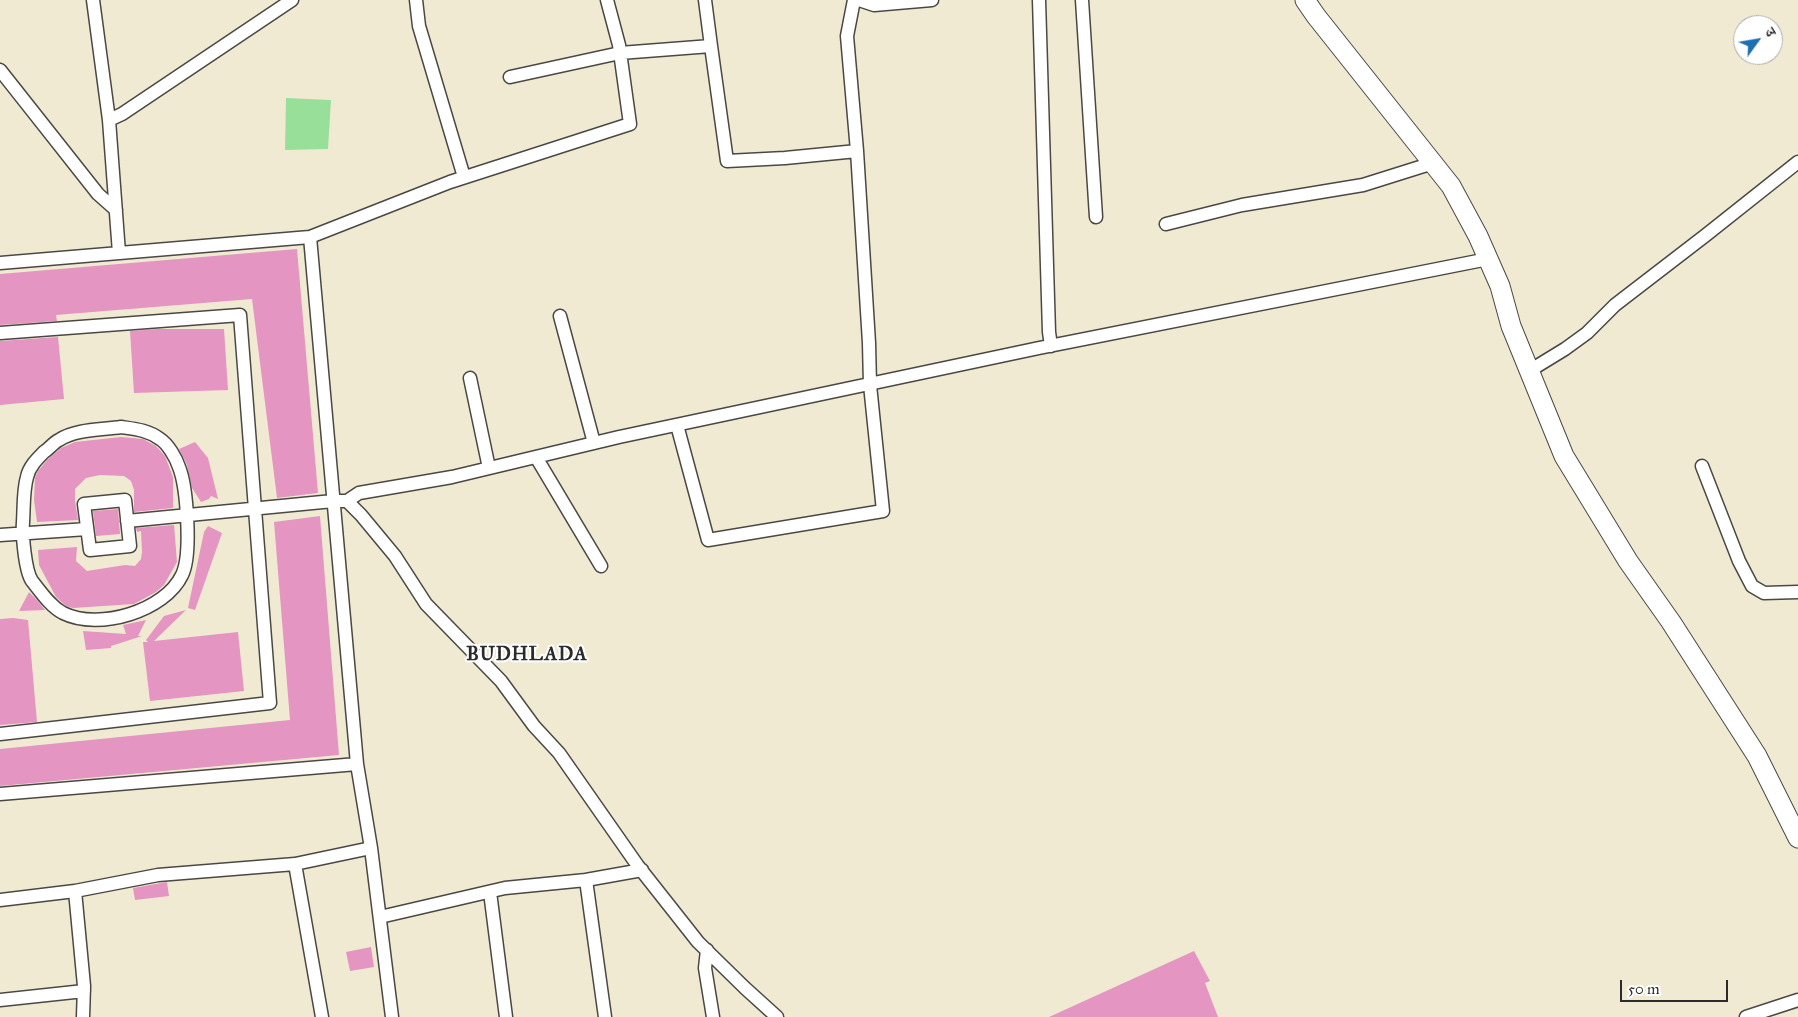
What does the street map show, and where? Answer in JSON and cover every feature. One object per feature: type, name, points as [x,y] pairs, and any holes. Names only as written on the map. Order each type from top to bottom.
[{"type":"street","points":[[93,0],[109,120],[119,253]]},
{"type":"street","points":[[109,120],[122,114],[292,0]]},
{"type":"street","points":[[416,0],[419,26],[464,177]]},
{"type":"street","points":[[0,264],[310,237],[464,177],[630,124],[620,53],[607,0]]},
{"type":"street","points":[[705,0],[726,161],[785,158],[856,151]]},
{"type":"street","points":[[677,425],[708,540],[883,511],[870,385],[869,343],[847,36],[854,0]]},
{"type":"street","points":[[859,0],[874,5],[932,0]]},
{"type":"street","points":[[1039,0],[1049,332],[1051,346]]},
{"type":"street","points":[[1082,0],[1096,217]]},
{"type":"street","points":[[1305,0],[1451,186],[1478,236],[1500,286],[1511,326],[1564,456],[1628,561],[1671,622],[1756,756],[1798,838]]},
{"type":"street","points":[[510,77],[620,53],[711,46]]},
{"type":"street","points":[[0,70],[98,194],[116,210]]},
{"type":"street","points":[[1529,371],[1587,333],[1615,305],[1706,236],[1798,162]]},
{"type":"street","points":[[1166,224],[1242,205],[1363,185],[1433,163]]},
{"type":"street","points":[[310,237],[357,764],[371,848],[392,1017]]},
{"type":"street","points":[[127,521],[333,500],[347,501],[359,493],[452,477],[677,425],[1051,346],[1488,259]]},
{"type":"street","points":[[0,333],[240,315],[270,703],[0,734]]},
{"type":"street","points":[[560,316],[594,443]]},
{"type":"street","points":[[470,378],[489,468]]},
{"type":"street","points":[[121,428],[143,430],[161,440],[179,465],[184,483],[186,516],[188,553],[183,574],[172,590],[154,604],[131,614],[106,619],[80,619],[62,613],[46,600],[30,577],[22,534],[27,476],[37,459],[59,440],[72,434],[91,430],[121,428]]},
{"type":"street","points":[[536,457],[601,566]]},
{"type":"street","points":[[1702,466],[1739,561],[1752,586],[1764,593],[1798,592]]},
{"type":"street","points":[[124,500],[127,521],[130,546],[90,550],[84,504],[124,500]]},
{"type":"street","points":[[347,501],[361,514],[395,556],[426,604],[501,681],[534,726],[559,753],[642,870],[706,950],[777,1017]]},
{"type":"street","points":[[0,536],[87,529]]},
{"type":"street","points":[[0,794],[357,764]]},
{"type":"street","points":[[0,900],[75,891],[158,875],[296,864],[371,848]]},
{"type":"street","points":[[296,864],[322,1017]]},
{"type":"street","points":[[380,917],[505,888],[586,880],[642,870]]},
{"type":"street","points":[[586,880],[605,1017]]},
{"type":"street","points":[[75,891],[84,991],[83,1017]]},
{"type":"street","points":[[490,892],[506,1017]]},
{"type":"street","points":[[706,950],[705,968],[713,1017]]},
{"type":"street","points":[[0,1000],[84,991]]},
{"type":"street","points":[[1746,1017],[1798,1000]]},
{"type":"green space","points":[[286,98],[331,100],[328,149],[285,150]]},
{"type":"building","points":[[297,249],[318,493],[277,498],[252,299],[56,315],[57,321],[0,325],[0,274]]},
{"type":"building","points":[[224,329],[228,390],[134,393],[130,331]]},
{"type":"building","points":[[58,337],[64,399],[0,405],[0,341]]},
{"type":"building","points":[[121,437],[143,439],[156,446],[165,456],[173,477],[173,508],[134,512],[134,490],[131,481],[124,476],[100,475],[86,478],[75,489],[78,520],[37,522],[34,500],[35,478],[47,460],[61,448],[75,442]]},
{"type":"building","points":[[195,442],[208,458],[218,499],[211,496],[209,499],[201,502],[192,488],[187,465],[179,449]]},
{"type":"building","points":[[118,509],[120,534],[96,536],[93,511]]},
{"type":"building","points":[[320,516],[339,755],[0,786],[0,749],[290,720],[274,522]]},
{"type":"building","points":[[174,525],[177,562],[164,585],[156,592],[134,604],[73,608],[66,606],[56,597],[39,565],[38,550],[77,547],[76,561],[87,571],[125,565],[135,566],[141,559],[142,552],[141,531],[137,532],[136,528]]},
{"type":"building","points":[[208,526],[222,533],[195,610],[188,608],[204,532]]},
{"type":"building","points":[[29,592],[37,600],[45,610],[19,611]]},
{"type":"building","points":[[186,610],[154,641],[238,632],[244,691],[150,701],[143,642],[148,642],[146,640],[164,616]]},
{"type":"building","points":[[0,619],[28,620],[37,722],[0,725]]},
{"type":"building","points":[[146,620],[138,636],[142,636],[111,646],[111,648],[86,650],[83,631],[126,634],[123,625]]},
{"type":"building","points":[[167,882],[169,896],[135,900],[133,888]]},
{"type":"building","points":[[371,947],[374,967],[350,971],[346,952]]},
{"type":"building","points":[[1194,951],[1210,981],[1205,983],[1218,1017],[1049,1017]]},
{"type":"district","name":"BUDHLADA","points":[[527,655]]}]
